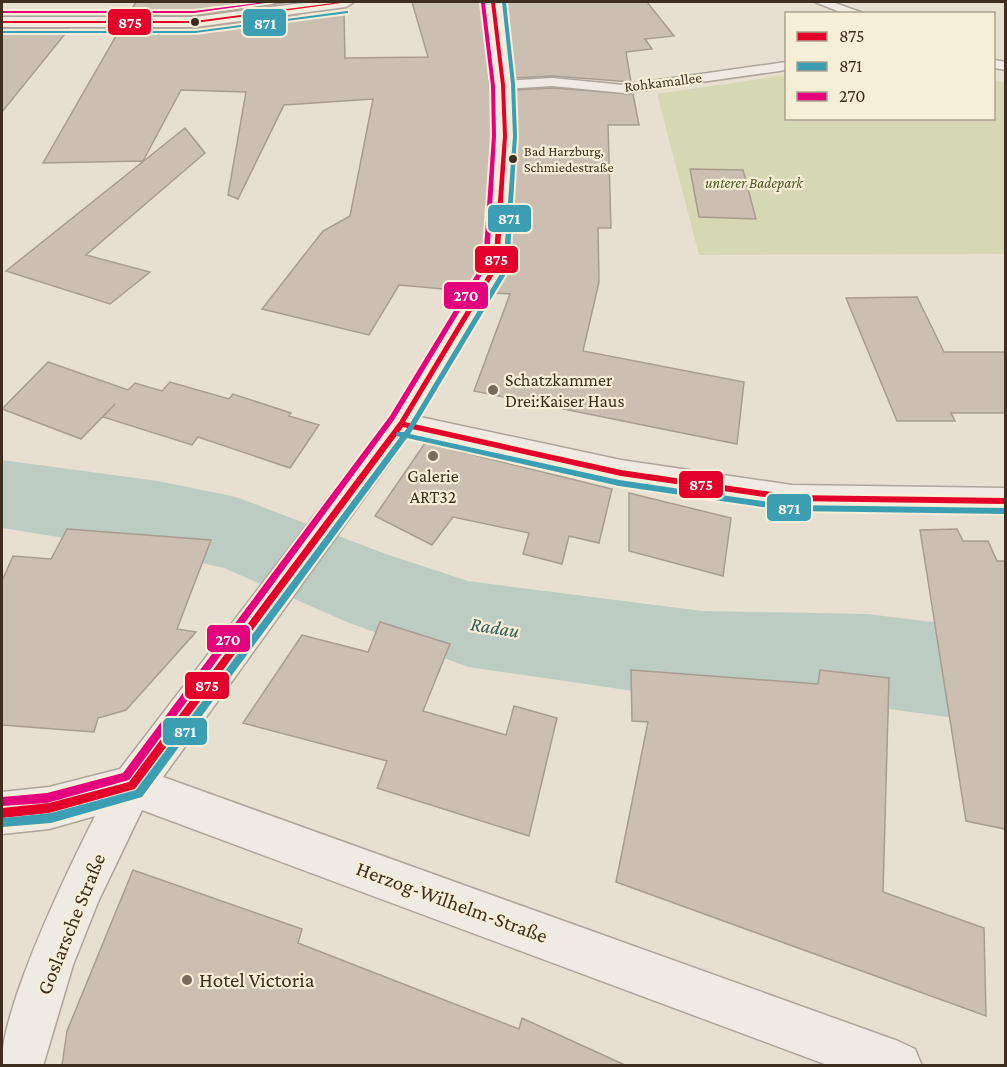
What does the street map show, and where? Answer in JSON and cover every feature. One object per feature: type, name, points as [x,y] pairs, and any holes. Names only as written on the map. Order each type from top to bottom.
[{"type":"street","points":[[2,22],[195,22],[346,2]]},
{"type":"street","name":"Goslarsche Straße","points":[[18,1065],[50,964],[81,890],[132,786],[401,424],[496,266],[505,136],[503,85],[493,2]]},
{"type":"street","points":[[401,424],[621,472],[792,498],[1005,501]]},
{"type":"street","points":[[2,813],[49,808],[132,786]]},
{"type":"street","name":"Herzog-Wilhelm-Straße","points":[[132,786],[898,1065]]},
{"type":"lane","points":[[821,2],[854,12]]},
{"type":"lane","name":"Rohkamallee","points":[[503,85],[552,82],[624,89],[785,66]]},
{"type":"green space","name":"unterer Badepark","points":[[785,75],[785,120],[995,120],[995,80],[1005,82],[1005,254],[699,255],[657,94]]},
{"type":"building","points":[[136,2],[290,2],[195,15],[128,15]]},
{"type":"building","points":[[412,2],[483,2],[493,136],[482,265],[466,291],[399,285],[369,335],[262,309],[323,231],[350,216],[373,99],[284,105],[238,199],[228,195],[246,92],[181,90],[143,161],[43,163],[120,29],[195,29],[295,16],[344,14],[345,58],[428,57]]},
{"type":"building","points":[[503,2],[647,2],[674,36],[645,39],[652,49],[626,52],[631,82],[552,76],[514,78]]},
{"type":"building","points":[[2,29],[69,29],[2,112]]},
{"type":"building","points":[[552,88],[633,94],[639,125],[608,125],[611,228],[598,228],[599,282],[583,351],[744,382],[737,444],[474,391],[510,294],[495,293],[510,266],[517,136],[515,90]]},
{"type":"building","points":[[185,128],[205,153],[86,255],[150,272],[110,304],[6,271]]},
{"type":"building","points":[[690,169],[743,170],[756,219],[699,217]]},
{"type":"building","points":[[917,297],[944,352],[1005,352],[1005,413],[951,413],[955,421],[897,421],[846,298]]},
{"type":"building","points":[[48,362],[128,390],[135,383],[162,391],[170,382],[229,399],[233,394],[319,425],[290,468],[198,437],[192,445],[103,417],[115,404],[81,439],[2,409]]},
{"type":"building","points":[[425,443],[612,489],[599,543],[569,536],[562,564],[523,554],[529,533],[453,517],[432,545],[375,516]]},
{"type":"building","points":[[629,493],[731,518],[723,576],[629,551]]},
{"type":"building","points":[[67,529],[211,540],[177,629],[196,632],[126,710],[98,718],[94,732],[2,725],[2,581],[13,556],[51,559]]},
{"type":"building","points":[[957,529],[963,541],[988,541],[997,561],[1005,561],[1005,829],[966,821],[920,530]]},
{"type":"building","points":[[380,622],[450,644],[423,711],[506,735],[514,706],[557,718],[529,836],[377,788],[387,761],[243,723],[302,635],[368,652]]},
{"type":"building","points":[[631,670],[818,684],[820,670],[889,678],[883,892],[984,928],[986,1016],[616,882],[648,722],[632,721]]},
{"type":"building","points":[[133,870],[302,929],[298,943],[519,1029],[522,1018],[625,1065],[62,1065],[67,1031]]},
{"type":"waterway","name":"Radau","points":[[2,494],[158,517],[236,534],[379,593],[468,624],[702,656],[867,660],[1006,678]]},
{"type":"transit line","name":"270","points":[[2,12],[194,12],[270,2]]},
{"type":"transit line","name":"875","points":[[2,22],[195,22],[346,2]]},
{"type":"transit line","name":"875","points":[[2,813],[49,808],[132,786],[401,424],[496,266],[505,136],[503,85],[493,2]]},
{"type":"transit line","name":"871","points":[[3,823],[51,818],[139,794],[410,429],[506,269],[515,136],[513,84],[504,2]]},
{"type":"transit line","name":"270","points":[[2,802],[47,798],[126,777],[392,418],[486,263],[494,136],[493,86],[483,3]]},
{"type":"transit line","name":"871","points":[[2,32],[195,32],[347,12]]},
{"type":"transit line","name":"875","points":[[401,424],[621,473],[792,498],[1006,501]]},
{"type":"transit line","name":"871","points":[[399,434],[619,483],[790,508],[1006,511]]},
{"type":"place","name":"Bad Harzburg, Schmiedestraße","points":[[513,159]]},
{"type":"place","name":"Schatzkammer Drei:Kaiser Haus","points":[[493,390]]},
{"type":"place","name":"Galerie ART32","points":[[433,456]]},
{"type":"place","name":"Hotel Victoria","points":[[187,980]]}]
